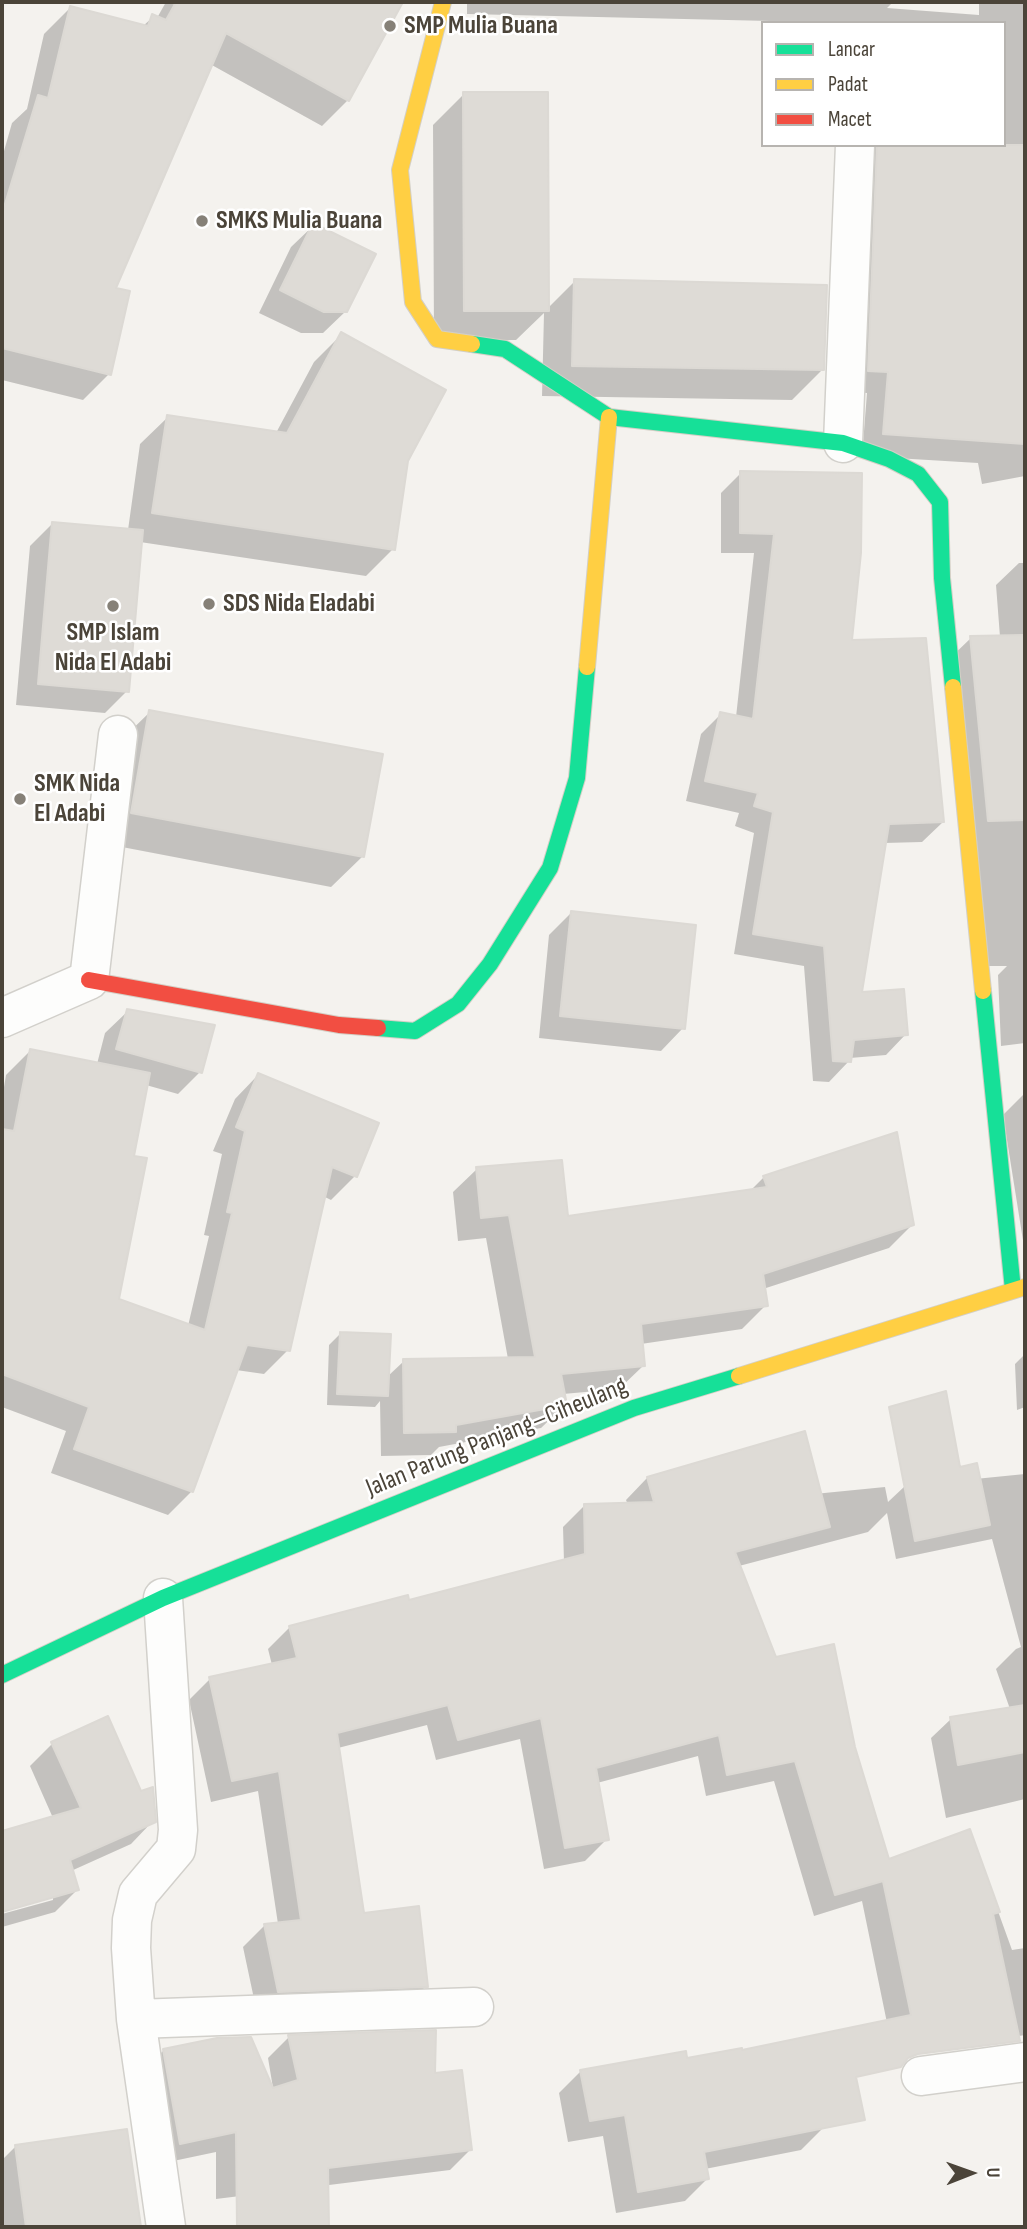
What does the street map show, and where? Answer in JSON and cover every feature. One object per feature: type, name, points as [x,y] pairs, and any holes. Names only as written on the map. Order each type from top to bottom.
[{"type":"street","points":[[443,2],[400,170],[413,302],[437,339],[505,349],[609,417],[843,443],[890,459],[918,474],[940,502],[942,578],[1019,1288]]},
{"type":"street","points":[[843,443],[855,147]]},
{"type":"street","points":[[2,1017],[89,980],[339,1025],[415,1031],[458,1004],[490,964],[550,868],[577,778],[609,417]]},
{"type":"street","points":[[89,980],[118,735]]},
{"type":"street","name":"Jalan Parung Panjang–Ciheulang","points":[[2,1675],[163,1598],[634,1408],[1019,1288]]},
{"type":"street","points":[[163,1598],[178,1830],[176,1849],[138,1894],[132,1920],[131,1948],[136,2019],[166,2227]]},
{"type":"street","points":[[136,2019],[474,2007]]},
{"type":"street","points":[[920,2076],[1025,2062]]},
{"type":"building","points":[[170,2],[403,2],[349,101],[226,33],[116,288],[130,291],[111,375],[2,348],[2,214],[38,95],[48,98],[70,6],[148,26],[152,14],[166,20],[175,4]]},
{"type":"building","points":[[463,92],[548,92],[549,311],[464,311]]},
{"type":"building","points":[[1025,145],[1025,444],[883,434],[888,372],[868,371],[877,147]]},
{"type":"building","points":[[313,223],[376,254],[347,312],[324,312],[280,290]]},
{"type":"building","points":[[574,279],[827,285],[824,370],[572,366]]},
{"type":"building","points":[[341,332],[446,390],[408,461],[395,550],[152,513],[167,415],[287,433]]},
{"type":"building","points":[[740,471],[862,473],[861,553],[852,640],[926,638],[944,822],[889,824],[862,992],[904,989],[908,1035],[854,1040],[851,1062],[833,1061],[824,946],[753,934],[773,812],[754,806],[758,793],[705,781],[720,712],[753,719],[774,534],[740,533]]},
{"type":"building","points":[[52,522],[143,530],[129,692],[38,684]]},
{"type":"building","points":[[1025,635],[1025,820],[988,821],[970,636]]},
{"type":"building","points":[[149,710],[383,754],[364,857],[131,813]]},
{"type":"building","points":[[571,911],[696,925],[685,1029],[560,1016]]},
{"type":"building","points":[[127,1009],[215,1025],[202,1073],[116,1049]]},
{"type":"building","points":[[30,1049],[150,1073],[134,1156],[147,1158],[119,1299],[205,1330],[232,1213],[227,1212],[245,1131],[236,1127],[258,1073],[379,1123],[357,1177],[332,1167],[290,1351],[247,1345],[193,1492],[74,1449],[89,1407],[2,1374],[2,1129],[14,1131]]},
{"type":"building","points":[[897,1132],[914,1225],[763,1274],[768,1306],[641,1324],[645,1366],[561,1374],[567,1405],[456,1425],[456,1432],[404,1433],[403,1359],[535,1357],[509,1215],[481,1218],[476,1167],[562,1160],[568,1216],[767,1187],[763,1176]]},
{"type":"building","points":[[340,1332],[391,1334],[388,1396],[337,1394]]},
{"type":"building","points":[[946,1391],[960,1467],[977,1463],[990,1525],[915,1541],[889,1407]]},
{"type":"building","points":[[805,1431],[830,1527],[735,1552],[776,1657],[834,1644],[855,1747],[889,1859],[970,1829],[1000,1912],[993,1914],[1020,2041],[918,2054],[908,2058],[901,2067],[856,2077],[865,2120],[704,2152],[709,2179],[638,2192],[625,2115],[590,2121],[580,2070],[686,2051],[687,2058],[742,2050],[911,2015],[883,1881],[835,1895],[795,1761],[727,1775],[719,1735],[596,1768],[609,1840],[565,1848],[541,1718],[458,1740],[448,1705],[337,1733],[364,1913],[419,1906],[428,1987],[278,1992],[264,1924],[301,1920],[279,1771],[232,1781],[209,1677],[297,1658],[289,1626],[408,1595],[409,1600],[585,1554],[584,1504],[654,1502],[647,1477]]},
{"type":"building","points":[[1025,1705],[1025,1752],[958,1765],[950,1717]]},
{"type":"building","points":[[108,1716],[141,1791],[153,1787],[156,1822],[70,1860],[79,1890],[2,1912],[2,1831],[81,1808],[51,1742]]},
{"type":"building","points":[[436,2030],[435,2073],[462,2070],[472,2150],[328,2168],[329,2227],[237,2227],[236,2132],[180,2144],[163,2049],[217,2038],[251,2037],[273,2088],[298,2080],[288,2035]]},
{"type":"building","points":[[127,2129],[141,2227],[26,2227],[15,2145]]},
{"type":"traffic: fast","points":[[472,344],[505,349],[609,417],[843,443],[889,459],[918,474],[940,502],[942,578],[953,687]]},
{"type":"traffic: fast","points":[[378,1028],[415,1031],[458,1004],[490,964],[550,868],[577,778],[587,667]]},
{"type":"traffic: fast","points":[[983,991],[1013,1290]]},
{"type":"traffic: fast","points":[[2,1675],[163,1598],[634,1408],[739,1376]]},
{"type":"traffic: slow","points":[[443,2],[400,170],[413,302],[437,339],[472,344]]},
{"type":"traffic: slow","points":[[587,667],[609,417]]},
{"type":"traffic: slow","points":[[953,687],[983,991]]},
{"type":"traffic: slow","points":[[739,1376],[1025,1287]]},
{"type":"traffic: jam","points":[[89,980],[339,1025],[378,1028]]},
{"type":"place","name":"SMP Mulia Buana","points":[[390,26]]},
{"type":"place","name":"SMKS Mulia Buana","points":[[202,221]]},
{"type":"place","name":"SDS Nida Eladabi","points":[[209,604]]},
{"type":"place","name":"SMP Islam Nida El Adabi","points":[[113,606]]},
{"type":"place","name":"SMK Nida El Adabi","points":[[20,799]]}]
